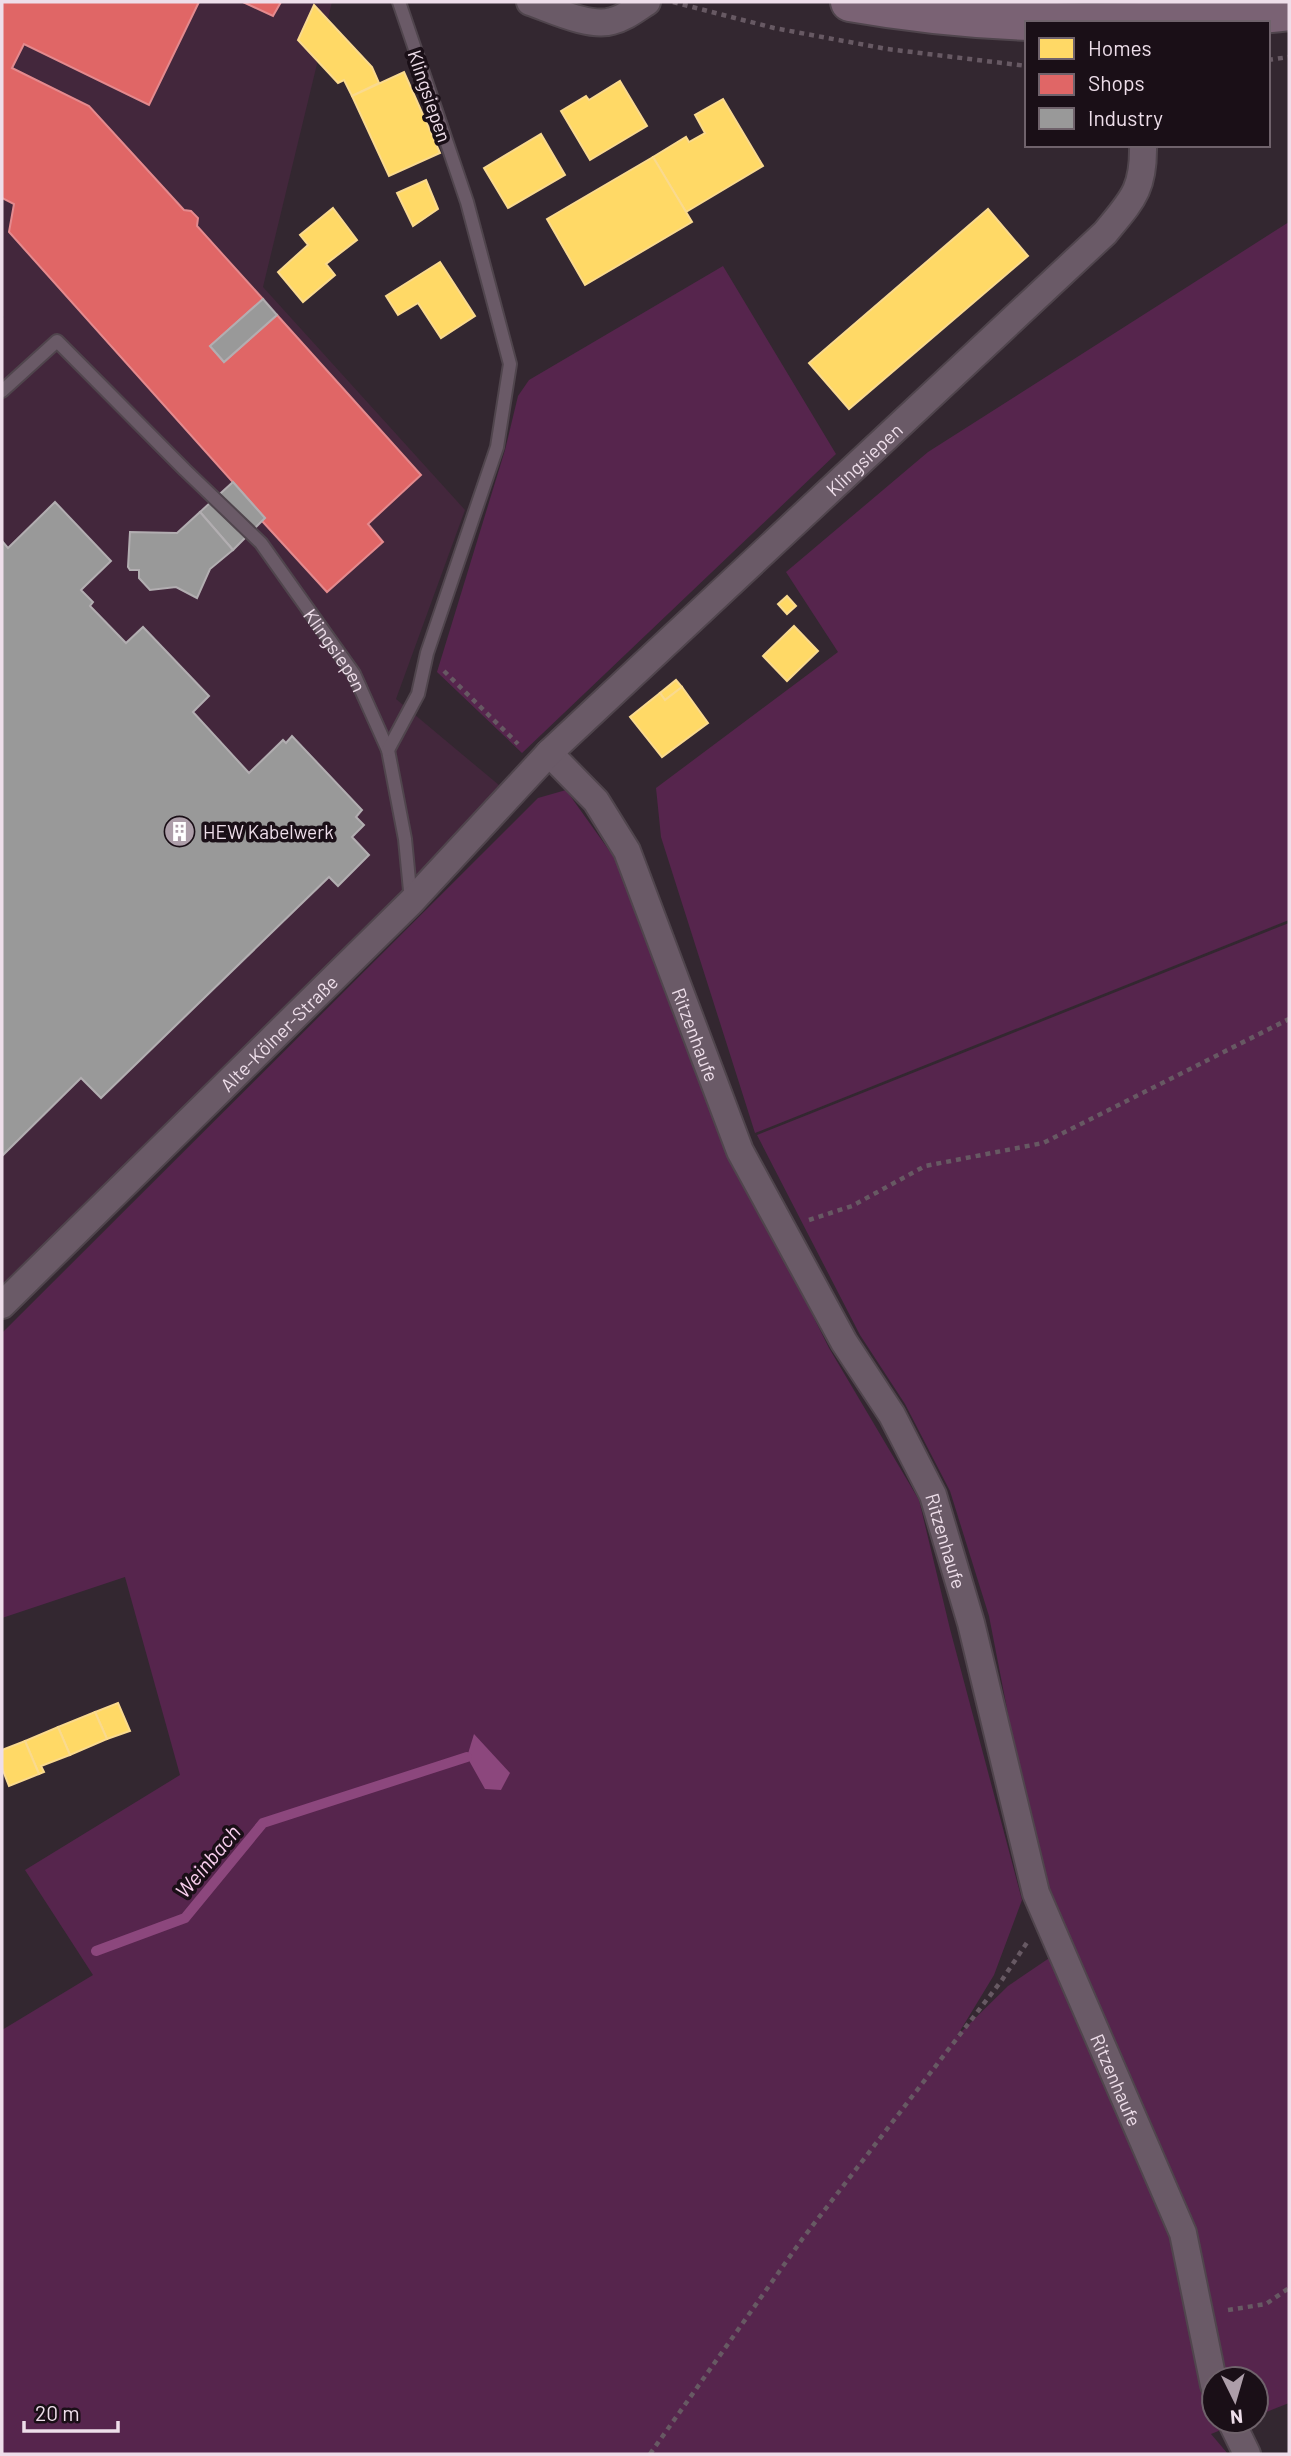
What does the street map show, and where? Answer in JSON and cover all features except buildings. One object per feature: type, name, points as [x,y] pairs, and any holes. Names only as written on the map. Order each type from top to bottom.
[{"type":"main road","points":[[850,2],[971,16],[1045,21]]},
{"type":"main road","points":[[1169,21],[1224,19],[1289,11]]},
{"type":"street","points":[[530,2],[575,18],[611,22],[647,2]]},
{"type":"street","name":"Klingsiepen","points":[[543,758],[1105,233],[1136,195],[1144,169],[1143,147]]},
{"type":"street","name":"Alte-Kölner-Straße","points":[[2,1305],[411,902],[543,758]]},
{"type":"street","name":"Ritzenhaufe","points":[[543,758],[596,801],[627,851],[740,1151],[844,1342],[892,1415],[933,1495],[971,1623],[1036,1893],[1183,2233],[1210,2365]]},
{"type":"street","points":[[1238,2435],[1247,2454]]},
{"type":"lane","name":"Klingsiepen","points":[[388,750],[418,694],[427,653],[497,447],[510,364],[467,202],[399,2]]},
{"type":"lane","name":"Klingsiepen","points":[[2,391],[57,341],[261,543],[354,674],[388,750],[405,839],[411,902]]},
{"type":"path","points":[[1270,60],[1289,57]]},
{"type":"path","points":[[427,653],[543,758]]},
{"type":"path","points":[[782,1229],[852,1206],[925,1166],[1043,1143],[1289,1019]]},
{"type":"path","points":[[650,2454],[803,2238],[1002,1980],[1023,1945],[1049,1922]]},
{"type":"path","points":[[1200,2314],[1266,2304],[1289,2288]]},
{"type":"shaded area","points":[[2,2],[332,2],[263,287],[465,510],[396,699],[518,801],[2,1296],[4,317]]},
{"type":"shaded area","points":[[1289,222],[1289,920],[755,1133],[661,837],[656,788],[838,652],[786,572],[928,452]]},
{"type":"shaded area","points":[[723,266],[836,454],[522,753],[437,672],[505,450],[518,396],[529,380]]},
{"type":"shaded area","points":[[566,790],[616,860],[732,1154],[829,1348],[919,1500],[950,1629],[1022,1900],[994,1975],[957,2036],[1008,1986],[1070,1944],[1042,1889],[989,1616],[950,1491],[905,1404],[860,1335],[757,1135],[1289,923],[1289,2403],[1270,2410],[1270,2365],[1200,2365],[1200,2435],[1212,2435],[1228,2454],[2,2454],[2,2030],[93,1975],[25,1870],[180,1775],[125,1577],[2,1618],[2,1333],[538,798]]},
{"type":"shaded area","points":[[474,1734],[510,1773],[501,1790],[485,1789],[467,1757]]},
{"type":"waterway","name":"Weinbach","points":[[96,1951],[185,1918],[263,1823],[467,1757]]},
{"type":"place","name":"HEW Kabelwerk","points":[[180,831]]}]
